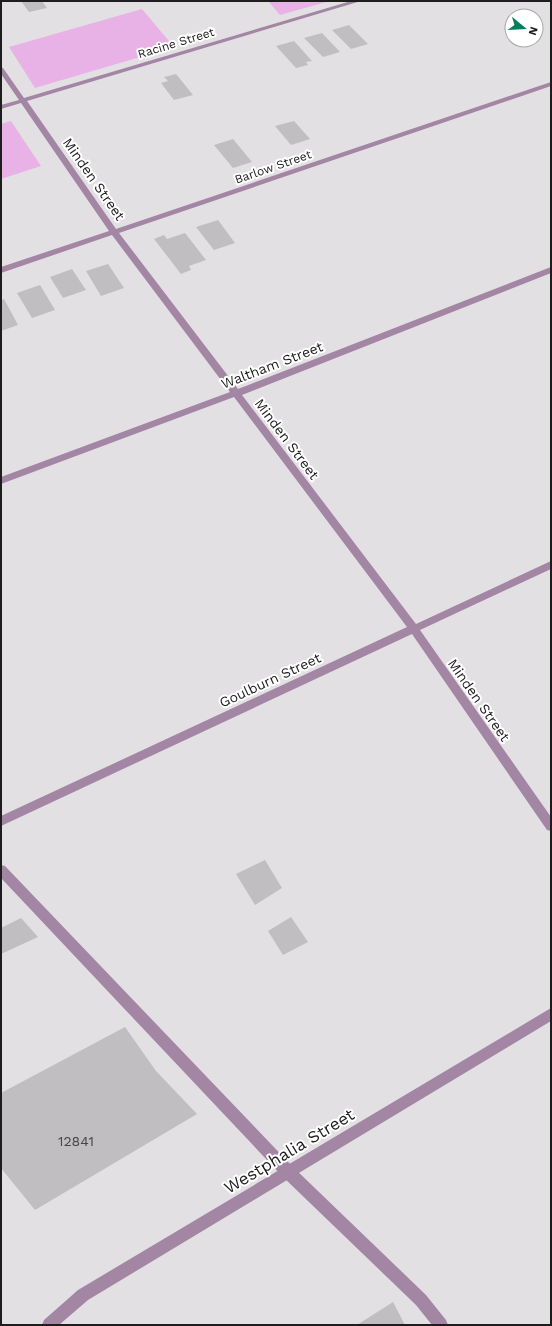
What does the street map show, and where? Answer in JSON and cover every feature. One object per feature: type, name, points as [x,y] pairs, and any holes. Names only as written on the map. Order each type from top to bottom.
[{"type":"street","name":"Racine Street","points":[[1,107],[358,1]]},
{"type":"street","name":"Minden Street","points":[[1,69],[24,100],[114,232],[414,629],[551,826]]},
{"type":"street","name":"Barlow Street","points":[[1,270],[551,84]]},
{"type":"street","name":"Waltham Street","points":[[1,481],[237,393],[551,270]]},
{"type":"street","name":"Goulburn Street","points":[[1,821],[551,565]]},
{"type":"street","points":[[1,870],[288,1172],[421,1300],[441,1325]]},
{"type":"street","name":"Westphalia Street","points":[[49,1325],[83,1295],[551,1014]]},
{"type":"shaded area","points":[[268,1],[330,1],[280,15]]},
{"type":"shaded area","points":[[142,9],[174,47],[35,88],[9,47]]},
{"type":"shaded area","points":[[11,121],[41,166],[1,179],[1,124]]},
{"type":"building","points":[[21,1],[42,1],[47,8],[29,12]]},
{"type":"building","points":[[349,25],[368,44],[351,49],[332,30]]},
{"type":"building","points":[[322,33],[340,52],[323,57],[304,38]]},
{"type":"building","points":[[294,41],[312,61],[306,62],[308,65],[296,68],[276,46]]},
{"type":"building","points":[[176,74],[193,95],[174,100],[161,83],[168,81],[164,77]]},
{"type":"building","points":[[294,121],[310,139],[291,145],[275,126]]},
{"type":"building","points":[[233,139],[252,162],[233,168],[214,145]]},
{"type":"building","points":[[218,220],[235,243],[214,250],[196,227]]},
{"type":"building","points":[[185,233],[206,260],[189,266],[191,270],[181,274],[154,239],[164,235],[167,239]]},
{"type":"building","points":[[108,264],[124,288],[101,296],[86,271]]},
{"type":"building","points":[[72,269],[86,290],[63,298],[50,277]]},
{"type":"building","points":[[40,285],[55,310],[32,318],[17,293]]},
{"type":"building","points":[[4,299],[18,325],[1,331],[1,300]]},
{"type":"building","points":[[265,860],[282,888],[255,905],[236,874]]},
{"type":"building","points":[[291,917],[308,942],[283,955],[268,931]]},
{"type":"building","points":[[21,918],[38,937],[1,954],[1,928]]},
{"type":"building","points":[[125,1027],[156,1071],[197,1114],[35,1210],[1,1168],[1,1093]]},
{"type":"building","points":[[393,1302],[405,1325],[357,1325]]}]
